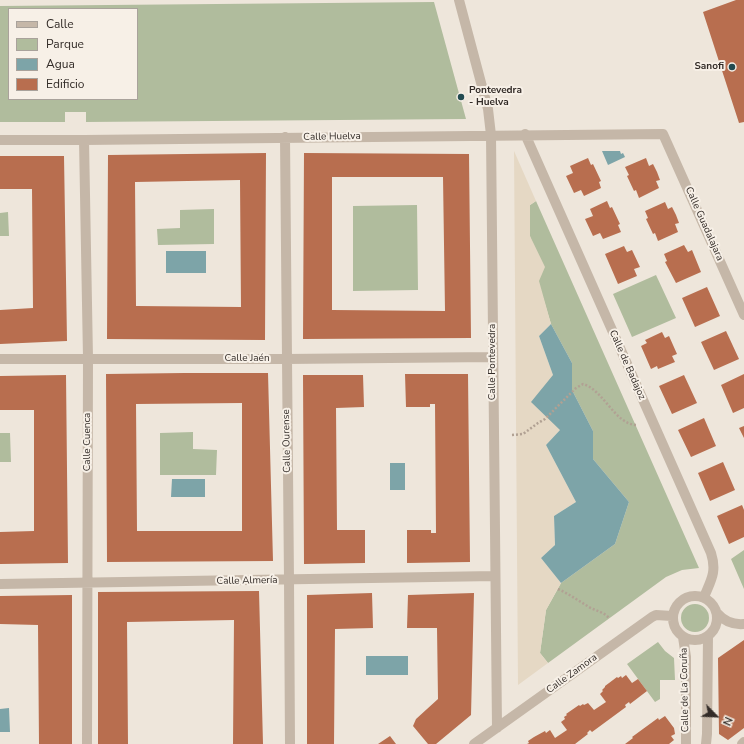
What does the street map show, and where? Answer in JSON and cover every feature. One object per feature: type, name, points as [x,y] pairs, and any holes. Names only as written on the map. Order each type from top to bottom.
[{"type":"street","name":"Calle Pontevedra","points":[[459,0],[491,122],[497,728]]},
{"type":"street","name":"Calle Huelva","points":[[0,140],[525,134],[663,134]]},
{"type":"street","name":"Calle de Badajoz","points":[[525,134],[710,553],[714,570],[704,597]]},
{"type":"street","name":"Calle Guadalajara","points":[[663,134],[744,315]]},
{"type":"street","name":"Calle Ourense","points":[[284,137],[290,744]]},
{"type":"street","name":"Calle Cuenca","points":[[84,140],[88,358],[87,744]]},
{"type":"street","name":"Calle Jaén","points":[[0,359],[493,357]]},
{"type":"street","name":"Calle Almería","points":[[0,584],[495,576]]},
{"type":"street","points":[[717,613],[717,623],[715,628],[708,636],[698,640],[683,637],[676,630],[673,624],[672,616],[676,606],[684,598],[694,595],[704,597],[712,604],[720,617],[731,623],[744,624]]},
{"type":"street","name":"Calle Zamora","points":[[474,744],[652,617],[656,615],[672,616]]},
{"type":"street","points":[[706,744],[708,636]]},
{"type":"street","name":"Calle de La Coruña","points":[[683,637],[686,657],[686,744]]},
{"type":"path","points":[[512,435],[523,434],[547,418],[576,388],[583,384],[600,396],[622,419],[631,424],[637,425]]},
{"type":"path","points":[[558,589],[575,597],[588,607],[604,614],[609,618]]},
{"type":"green space","points":[[434,2],[466,119],[86,122],[86,112],[65,112],[65,122],[0,122],[0,6]]},
{"type":"green space","points":[[536,201],[699,568],[682,570],[666,577],[548,663],[540,653],[546,610],[561,583],[615,544],[629,502],[593,459],[593,431],[572,390],[572,363],[551,324],[538,281],[530,236],[530,205]]},
{"type":"green space","points":[[417,205],[418,290],[353,291],[353,206]]},
{"type":"green space","points":[[214,209],[214,244],[158,245],[157,229],[180,228],[180,210]]},
{"type":"green space","points":[[8,212],[9,236],[0,236],[0,213]]},
{"type":"green space","points":[[656,275],[676,318],[632,337],[613,294]]},
{"type":"green space","points":[[193,432],[193,449],[217,450],[216,475],[160,475],[160,433]]},
{"type":"green space","points":[[0,433],[10,433],[11,462],[0,462]]},
{"type":"green space","points":[[744,550],[744,589],[731,559]]},
{"type":"green space","points":[[695,604],[705,608],[709,618],[705,628],[695,632],[685,628],[681,618],[685,608]]},
{"type":"green space","points":[[658,642],[665,651],[674,658],[675,680],[660,680],[660,699],[655,702],[627,664]]},
{"type":"shaded area","points":[[514,151],[536,201],[530,205],[530,236],[545,267],[539,281],[551,324],[539,336],[553,375],[560,430],[546,445],[576,502],[554,516],[555,545],[541,558],[561,583],[546,610],[540,653],[548,663],[518,685]]},
{"type":"water","points":[[602,151],[620,151],[625,157],[608,165]]},
{"type":"water","points":[[166,251],[206,251],[206,273],[166,273]]},
{"type":"water","points":[[551,324],[572,363],[572,390],[593,431],[593,459],[629,502],[615,544],[561,583],[541,558],[555,545],[554,516],[576,502],[546,445],[560,430],[531,402],[553,375],[539,336]]},
{"type":"water","points":[[390,463],[405,463],[405,490],[390,490]]},
{"type":"water","points":[[172,479],[205,479],[205,497],[171,497]]},
{"type":"water","points":[[366,656],[408,656],[408,675],[366,675]]},
{"type":"water","points":[[9,708],[10,732],[0,732],[0,709]]},
{"type":"building","name":"Sanofi","points":[[736,0],[744,0],[744,122],[739,123],[703,12]]},
{"type":"building","points":[[266,153],[265,340],[107,339],[108,155]],"holes":[[[240,180],[241,307],[136,306],[135,182]]]},
{"type":"building","points":[[304,153],[469,154],[471,338],[303,339]],"holes":[[[332,177],[443,177],[445,311],[332,310]]]},
{"type":"building","points":[[0,156],[64,156],[67,341],[0,344],[0,310],[33,308],[32,189],[0,189]]},
{"type":"building","points":[[588,158],[591,165],[593,164],[601,181],[599,182],[601,188],[584,196],[581,190],[574,193],[566,176],[573,173],[570,166]]},
{"type":"building","points":[[646,158],[649,166],[653,164],[657,172],[660,180],[656,181],[659,188],[639,198],[627,176],[629,175],[625,167]]},
{"type":"building","points":[[607,201],[610,208],[612,207],[620,224],[618,225],[621,232],[603,239],[600,233],[593,236],[585,219],[593,216],[590,209]]},
{"type":"building","points":[[665,202],[668,209],[672,207],[676,215],[679,223],[675,224],[678,232],[658,241],[646,219],[648,218],[645,211]]},
{"type":"building","points":[[684,245],[688,252],[692,250],[701,272],[676,283],[665,262],[667,261],[664,254]]},
{"type":"building","points":[[624,246],[627,252],[632,250],[640,267],[634,269],[637,276],[618,284],[605,254]]},
{"type":"building","points":[[707,287],[720,316],[695,327],[682,298]]},
{"type":"building","points":[[726,331],[739,359],[714,370],[701,342]]},
{"type":"building","points":[[662,332],[665,338],[669,336],[677,354],[672,356],[675,362],[658,369],[657,366],[651,369],[641,346],[647,343],[645,340]]},
{"type":"building","points":[[268,373],[273,561],[107,562],[106,374]],"holes":[[[242,403],[242,531],[137,531],[136,404]]]},
{"type":"building","points":[[405,374],[468,374],[470,562],[407,563],[407,530],[431,530],[431,533],[436,533],[435,404],[430,404],[430,407],[406,407]]},
{"type":"building","points":[[744,374],[744,408],[733,413],[721,385]]},
{"type":"building","points":[[66,375],[68,563],[0,564],[0,532],[34,531],[34,410],[0,410],[0,376]]},
{"type":"building","points":[[303,375],[363,375],[364,407],[336,408],[337,530],[365,530],[365,563],[304,564]]},
{"type":"building","points":[[684,375],[697,403],[672,414],[659,386]]},
{"type":"building","points":[[704,418],[716,446],[691,457],[678,430]]},
{"type":"building","points":[[744,426],[744,438],[739,428]]},
{"type":"building","points":[[723,462],[735,490],[710,501],[698,473]]},
{"type":"building","points":[[742,505],[744,510],[744,537],[729,544],[717,516]]},
{"type":"building","points":[[259,591],[263,744],[233,744],[234,620],[127,622],[128,744],[98,744],[98,592]]},
{"type":"building","points":[[372,593],[373,628],[335,629],[334,744],[307,744],[307,595]]},
{"type":"building","points":[[474,593],[471,715],[436,744],[428,744],[413,726],[416,719],[438,699],[437,628],[407,628],[408,595]]},
{"type":"building","points":[[72,595],[72,744],[39,744],[38,625],[0,624],[0,596]]},
{"type":"building","points":[[744,640],[744,728],[728,740],[719,734],[718,658]]},
{"type":"building","points":[[626,675],[632,683],[638,679],[647,691],[630,704],[629,702],[625,705],[626,707],[592,732],[590,730],[587,733],[588,734],[575,744],[527,744],[529,743],[528,741],[545,731],[546,733],[550,730],[555,738],[567,730],[561,722],[565,719],[564,717],[567,715],[566,714],[579,705],[588,703],[594,710],[606,702],[600,694],[605,686],[617,677],[618,678],[621,676],[622,678]]},
{"type":"building","points":[[665,716],[674,728],[675,734],[671,736],[674,740],[669,744],[625,744],[658,718],[659,720]]},
{"type":"building","points":[[390,736],[396,744],[378,744]]},
{"type":"place","name":"Sanofi","points":[[732,67]]},
{"type":"place","name":"Pontevedra - Huelva","points":[[461,97]]}]
